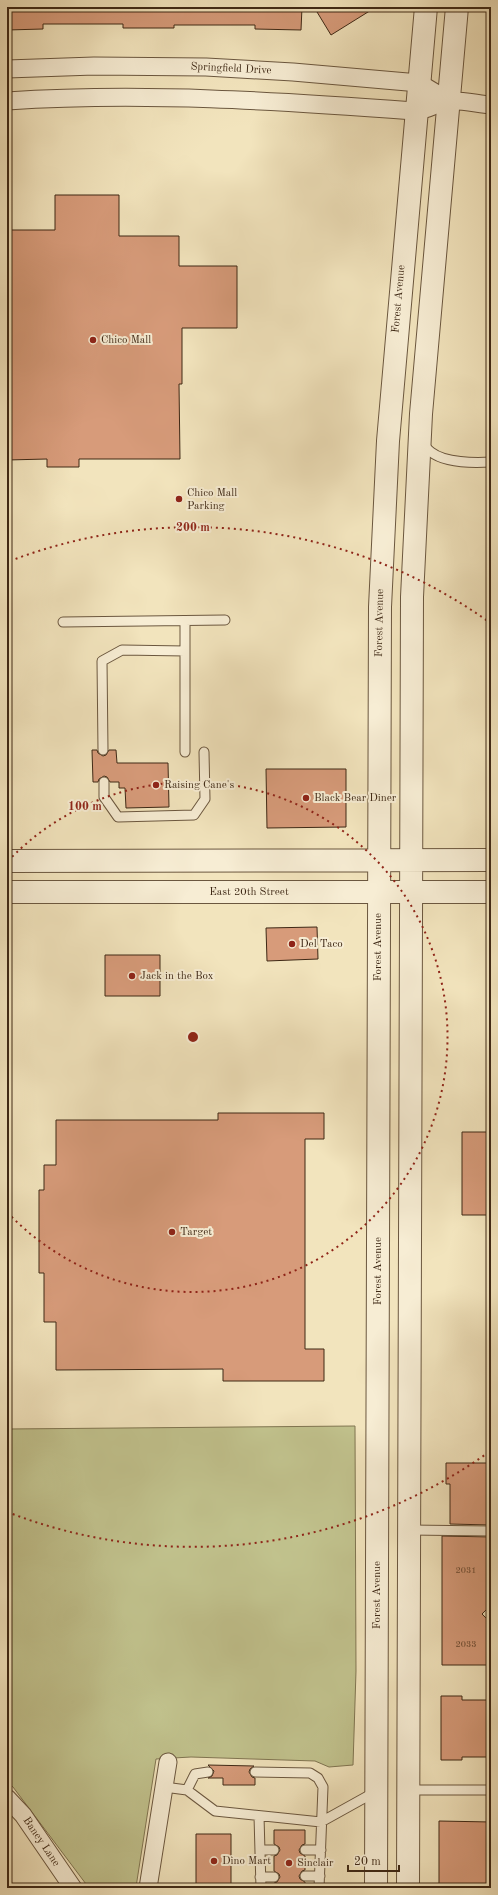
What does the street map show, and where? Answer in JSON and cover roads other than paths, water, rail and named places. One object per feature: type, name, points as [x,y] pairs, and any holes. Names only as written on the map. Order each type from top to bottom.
[{"type":"street","name":"Forest Avenue","points":[[376,1888],[378,860],[380,607],[385,485],[397,324],[426,7]]},
{"type":"street","points":[[408,1888],[410,860],[412,618],[420,441],[457,7]]},
{"type":"street","name":"Springfield Drive","points":[[7,69],[94,66],[206,67],[293,72],[419,83],[449,101]]},
{"type":"street","name":"Springfield Drive","points":[[7,100],[57,97],[158,97],[294,102],[416,111],[449,101],[491,105]]},
{"type":"street","points":[[49,860],[61,891]]},
{"type":"street","points":[[61,891],[72,860]]},
{"type":"street","points":[[7,861],[491,860]]},
{"type":"street","name":"East 20th Street","points":[[7,892],[491,892]]},
{"type":"street","points":[[148,1888],[168,1762]]},
{"type":"street","name":"Baney Lane","points":[[7,1798],[23,1815],[73,1888]]},
{"type":"lane","points":[[420,441],[432,453],[443,458],[476,463],[491,462]]},
{"type":"lane","points":[[63,622],[225,620]]},
{"type":"lane","points":[[185,621],[185,752]]},
{"type":"lane","points":[[103,750],[102,661],[122,650],[185,651]]},
{"type":"lane","points":[[104,782],[104,797],[118,817],[194,815],[205,799],[204,752]]},
{"type":"lane","points":[[409,1530],[491,1531]]},
{"type":"lane","points":[[187,1790],[195,1774],[208,1772]]},
{"type":"lane","points":[[255,1772],[310,1773],[318,1778],[323,1787],[319,1888]]},
{"type":"lane","points":[[164,1787],[187,1790],[215,1811],[322,1822],[377,1791]]},
{"type":"lane","points":[[408,1790],[491,1790]]},
{"type":"lane","points":[[259,1816],[261,1888]]},
{"type":"lane","points":[[260,1850],[274,1850]]},
{"type":"lane","points":[[305,1850],[321,1850]]},
{"type":"lane","points":[[305,1876],[320,1876]]},
{"type":"lane","points":[[260,1877],[274,1877]]},
{"type":"place","name":"Chico Mall","points":[[93,340]]},
{"type":"place","name":"Chico Mall Parking","points":[[179,499]]},
{"type":"place","name":"Raising Cane's","points":[[156,785]]},
{"type":"place","name":"Black Bear Diner","points":[[306,798]]},
{"type":"place","name":"Del Taco","points":[[292,944]]},
{"type":"place","name":"Jack in the Box","points":[[132,976]]},
{"type":"place","name":"Target","points":[[172,1232]]},
{"type":"place","name":"Dino Mart","points":[[214,1861]]},
{"type":"place","name":"Sinclair","points":[[289,1863]]}]
